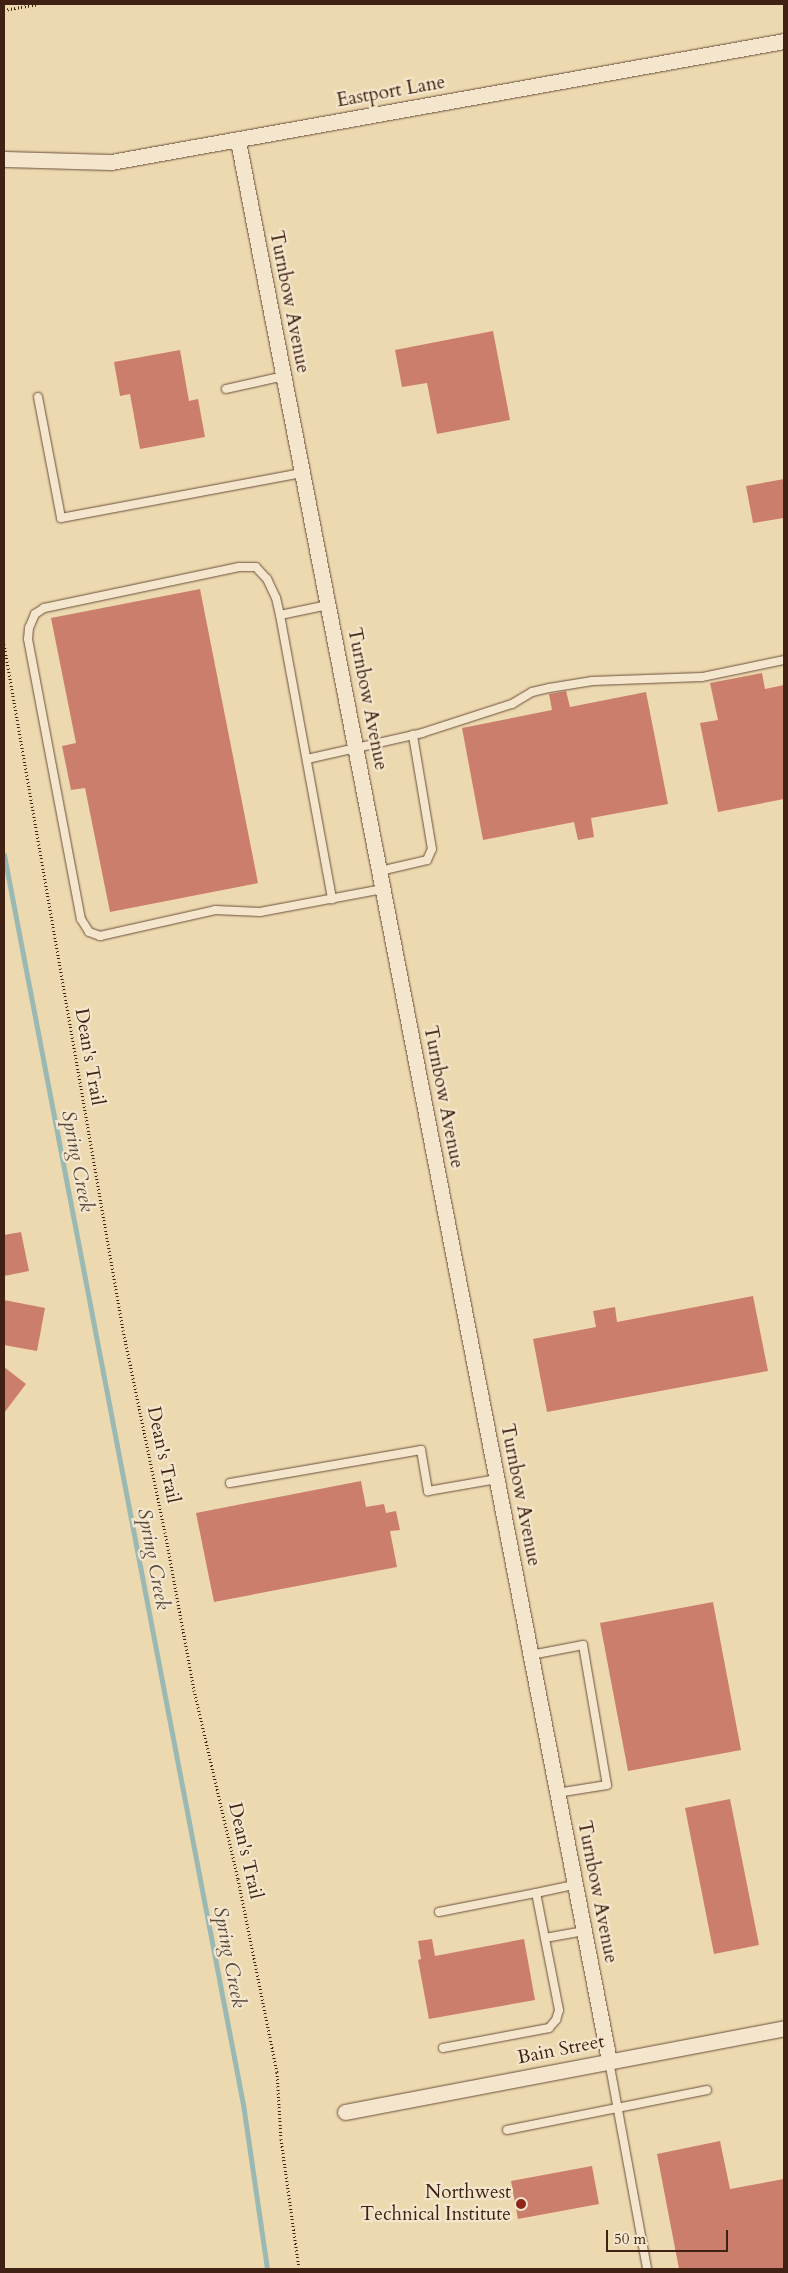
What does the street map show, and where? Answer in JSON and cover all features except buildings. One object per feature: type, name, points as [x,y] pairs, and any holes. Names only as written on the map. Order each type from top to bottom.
[{"type":"street","name":"Eastport Lane","points":[[4,159],[111,162],[238,141],[784,41]]},
{"type":"street","name":"Turnbow Avenue","points":[[238,141],[609,2061]]},
{"type":"street","name":"Bain Street","points":[[345,2112],[784,2028]]},
{"type":"lane","points":[[226,390],[284,376]]},
{"type":"lane","points":[[38,397],[61,518],[302,473]]},
{"type":"lane","points":[[332,898],[280,615],[276,598],[267,579],[256,567],[239,566],[44,608],[35,614],[29,628],[28,639],[81,919],[89,932],[100,936],[215,910],[260,912],[383,889]]},
{"type":"lane","points":[[280,615],[328,605]]},
{"type":"lane","points":[[306,760],[413,735],[512,704],[532,692],[549,688],[592,680],[702,677],[784,660]]},
{"type":"lane","points":[[380,871],[426,860],[432,849],[413,735]]},
{"type":"lane","points":[[230,1483],[421,1450],[428,1491],[497,1479]]},
{"type":"lane","points":[[531,1655],[582,1645],[607,1785],[558,1793]]},
{"type":"lane","points":[[439,1912],[575,1885]]},
{"type":"lane","points":[[443,2048],[549,2028],[556,2020],[559,2010],[536,1893]]},
{"type":"lane","points":[[545,1938],[584,1931]]},
{"type":"lane","points":[[609,2061],[647,2269]]},
{"type":"lane","points":[[507,2130],[707,2090]]},
{"type":"path","points":[[4,10],[38,4]]},
{"type":"path","name":"Dean's Trail","points":[[4,644],[123,1330],[165,1532],[194,1690],[238,1879],[277,2072],[281,2139],[300,2269]]},
{"type":"waterway","name":"Spring Creek","points":[[4,855],[243,2104],[267,2269]]},
{"type":"place","name":"Northwest Technical Institute","points":[[521,2204]]}]
